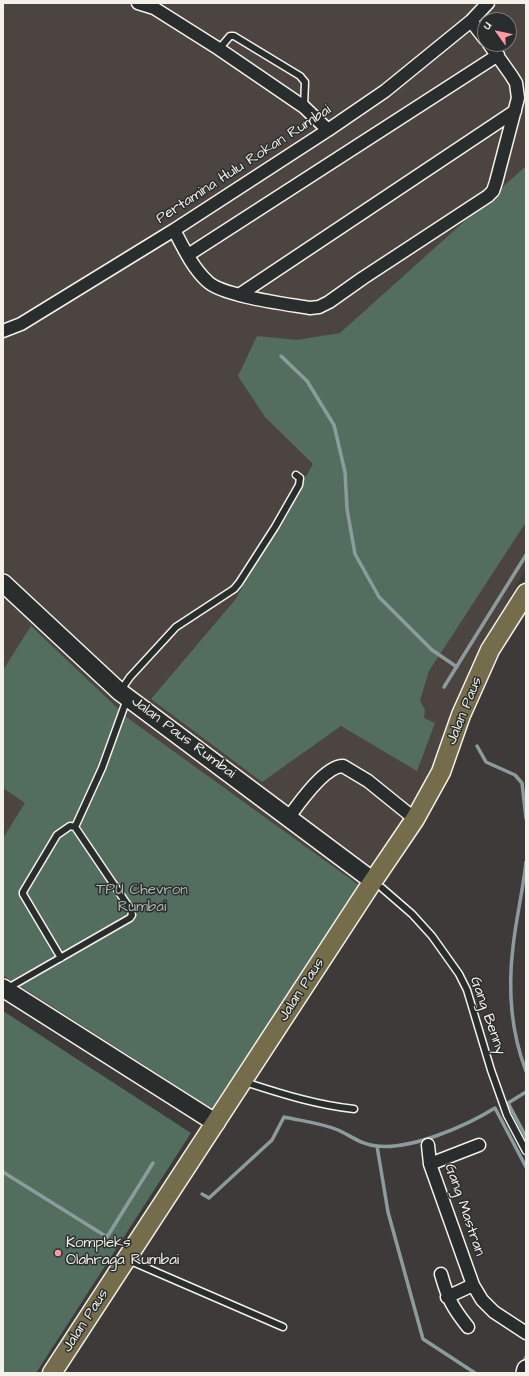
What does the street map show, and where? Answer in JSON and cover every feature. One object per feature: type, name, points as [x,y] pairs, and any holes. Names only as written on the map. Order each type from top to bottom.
[{"type":"main road","name":"Jalan Paus","points":[[62,1373],[133,1262],[190,1178],[219,1125],[251,1084],[378,884],[441,772],[460,715],[490,650],[526,593]]},
{"type":"main road","name":"Jalan Paus","points":[[52,1373],[219,1125],[378,884],[422,828],[450,778],[471,720],[500,654],[526,613]]},
{"type":"street","points":[[138,3],[154,8],[219,49],[304,107],[328,130]]},
{"type":"street","name":"Pertamina Hulu Rokan Rumbai","points":[[3,331],[21,324],[174,230],[328,130],[385,91],[471,21],[488,3]]},
{"type":"street","points":[[471,21],[477,29]]},
{"type":"street","points":[[174,230],[188,255],[207,281],[217,288],[239,295],[310,308],[319,307],[488,196],[493,190],[518,98],[516,83],[496,52]]},
{"type":"street","points":[[188,255],[498,55]]},
{"type":"street","points":[[239,295],[515,111]]},
{"type":"street","name":"Jalan Paus Rumbai","points":[[3,582],[124,695],[378,884]]},
{"type":"street","points":[[289,817],[308,792],[327,773],[340,766],[343,766],[368,781],[415,819]]},
{"type":"street","points":[[4,989],[219,1125]]},
{"type":"street","name":"Gang Mastran","points":[[428,1145],[430,1164],[473,1286],[482,1300],[494,1312],[526,1333]]},
{"type":"street","points":[[430,1164],[479,1145]]},
{"type":"street","points":[[441,1274],[447,1297],[456,1312],[468,1327]]},
{"type":"street","points":[[447,1297],[473,1286]]},
{"type":"street","points":[[525,1373],[526,1369]]},
{"type":"lane","points":[[219,49],[232,35],[300,76],[305,82],[304,107]]},
{"type":"lane","points":[[75,827],[102,768],[130,677],[176,627],[211,603],[229,593],[239,583],[275,527],[299,485],[300,478],[296,475]]},
{"type":"lane","points":[[61,958],[24,897],[23,892],[57,835],[70,826],[75,827]]},
{"type":"lane","points":[[4,989],[61,958],[130,918],[132,915],[131,910],[75,827]]},
{"type":"lane","name":"Gang Benny","points":[[378,884],[432,936],[459,974],[467,990],[491,1070],[507,1115],[526,1151]]},
{"type":"lane","points":[[251,1084],[292,1097],[339,1108],[354,1109]]},
{"type":"lane","points":[[133,1262],[284,1327]]},
{"type":"shaded area","points":[[3,3],[526,3],[526,570],[517,583],[476,673],[442,771],[215,1113],[3,978]]},
{"type":"green space","points":[[526,166],[526,522],[429,671],[420,700],[425,710],[424,718],[435,723],[417,771],[341,726],[262,782],[151,699],[235,600],[313,464],[265,417],[238,376],[257,336],[297,340],[340,333]]},
{"type":"green space","name":"TPU Chevron Rumbai","points":[[31,626],[129,719],[360,886],[213,1109],[3,975],[3,838],[25,803],[3,788],[3,670]]},
{"type":"green space","name":"Kompleks Olahraga Rumbai","points":[[3,1011],[191,1133],[36,1373],[3,1373]]},
{"type":"waterway","points":[[281,356],[307,381],[334,425],[345,472],[347,509],[355,554],[379,597],[432,650],[457,667]]},
{"type":"waterway","points":[[444,687],[526,555]]},
{"type":"waterway","points":[[477,746],[486,762],[515,775],[522,783],[526,818]]},
{"type":"waterway","points":[[526,862],[514,936],[511,978],[514,1025],[526,1071]]},
{"type":"waterway","points":[[526,1092],[508,1103],[526,1137]]},
{"type":"waterway","points":[[202,1194],[209,1198],[272,1140],[284,1117],[332,1128],[366,1144],[391,1146],[406,1144],[438,1135],[469,1122],[495,1108],[526,1167]]},
{"type":"waterway","points":[[377,1146],[388,1212],[423,1339],[475,1373]]},
{"type":"waterway","points":[[3,1172],[107,1237],[153,1163]]},
{"type":"waterway","points":[[523,1364],[526,1357]]},
{"type":"place","name":"Kompleks Olahraga Rumbai","points":[[58,1253]]}]
